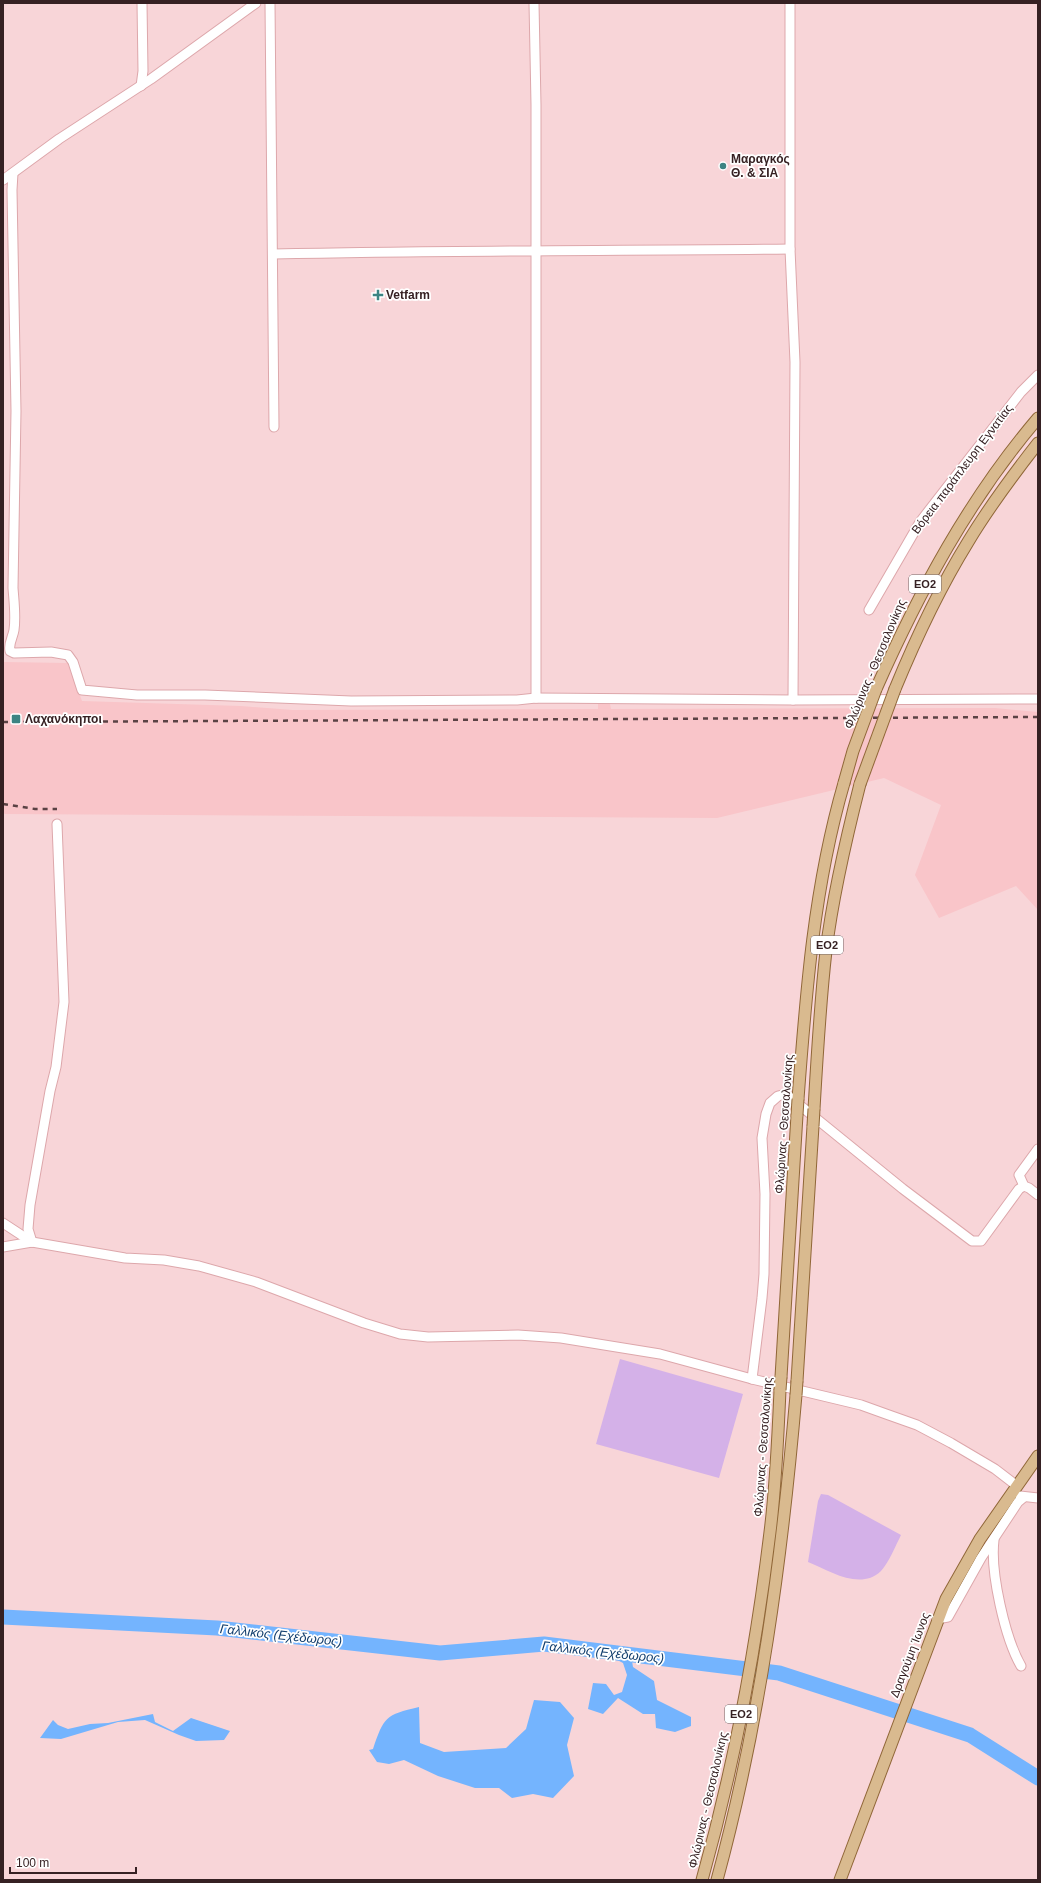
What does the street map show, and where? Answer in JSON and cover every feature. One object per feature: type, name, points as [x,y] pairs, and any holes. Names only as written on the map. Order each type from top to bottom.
[{"type":"main road","name":"Φλώρινας - Θεσσαλονίκης","points":[[702,1880],[736,1737],[753,1650],[766,1560],[773,1499],[805,1005],[815,911],[830,835],[855,745],[876,689],[899,636],[925,584],[954,535],[997,469],[1038,418]]},
{"type":"main road","name":"ΕΟ2","points":[[718,1875],[752,1719],[778,1566],[796,1396],[820,1006],[826,950],[845,846],[860,784],[895,689],[916,638],[968,541],[998,496],[1038,443]]},
{"type":"main road","name":"Δραγούμη Ίωνος","points":[[840,1880],[937,1619],[956,1578],[1038,1456]]},
{"type":"street","points":[[140,86],[143,66],[142,3]]},
{"type":"street","points":[[3,180],[59,139],[140,86],[256,3]]},
{"type":"street","points":[[270,3],[274,254],[274,427]]},
{"type":"street","points":[[534,3],[536,105],[536,698]]},
{"type":"street","points":[[790,3],[790,249],[795,362],[793,700]]},
{"type":"street","points":[[13,173],[16,411],[13,588],[15,614],[10,651],[61,653],[68,655],[73,662],[82,690],[137,695],[205,695],[351,701],[517,700],[536,698],[1038,700]]},
{"type":"street","points":[[274,254],[401,251],[790,249]]},
{"type":"street","name":"Βόρεια παράπλευρη Εγνατίας","points":[[869,610],[920,522],[1021,392],[1038,375]]},
{"type":"street","points":[[32,1242],[28,1229],[30,1205],[58,1052],[64,1002],[57,824]]},
{"type":"street","points":[[752,1378],[764,1274],[765,1194],[762,1138],[766,1114],[770,1103],[778,1096],[786,1094],[903,1189],[972,1241],[981,1241],[1019,1189],[1024,1186]]},
{"type":"street","points":[[1038,1149],[1019,1175],[1024,1186],[1038,1195]]},
{"type":"street","points":[[3,1223],[32,1242]]},
{"type":"street","points":[[3,1247],[32,1242],[126,1258],[164,1260],[232,1274],[364,1323],[400,1334],[428,1337],[518,1335],[576,1340],[660,1354],[861,1405],[916,1425],[982,1461],[1024,1497],[1038,1498]]},
{"type":"street","points":[[937,1619],[948,1617],[981,1558],[995,1539],[1018,1502],[1024,1497]]},
{"type":"street","points":[[995,1539],[993,1552],[1000,1597],[1013,1652],[1020,1666]]},
{"type":"shaded area","points":[[3,662],[68,663],[82,701],[241,706],[293,710],[598,709],[598,704],[610,704],[611,709],[995,708],[1038,712],[1038,910],[1016,886],[939,918],[915,875],[941,805],[884,778],[717,818],[5,814],[3,813]]},
{"type":"shaded area","points":[[620,1359],[743,1394],[719,1478],[596,1444]]},
{"type":"shaded area","points":[[821,1494],[828,1495],[901,1535],[884,1568],[873,1577],[854,1579],[845,1577],[808,1562],[818,1501]]},
{"type":"water","points":[[600,1651],[632,1661],[633,1667],[654,1681],[657,1700],[691,1717],[691,1726],[675,1732],[656,1728],[655,1714],[643,1714],[618,1698],[603,1714],[588,1709],[593,1683],[606,1684],[614,1695],[622,1692],[627,1675],[623,1663]]},
{"type":"water","points":[[534,1700],[560,1702],[574,1718],[567,1745],[574,1776],[553,1798],[533,1794],[512,1798],[499,1788],[475,1788],[438,1776],[404,1760],[389,1764],[377,1762],[369,1750],[373,1749],[380,1730],[387,1719],[399,1712],[419,1707],[420,1743],[444,1752],[506,1748],[526,1729]]},
{"type":"water","points":[[153,1714],[155,1722],[173,1731],[191,1718],[230,1731],[224,1740],[196,1741],[145,1720],[118,1722],[61,1739],[40,1738],[53,1720],[58,1725],[68,1729]]},
{"type":"waterway","name":"Γαλλικός (Εχέδωρος)","points":[[3,1617],[217,1628],[440,1653],[544,1644],[779,1673],[970,1735],[1038,1778]]},
{"type":"railway","points":[[3,722],[1038,717]]},
{"type":"railway","points":[[3,804],[35,809],[57,809]]},
{"type":"place","name":"Μαραγκός Θ. & ΣΙΑ","points":[[723,166]]},
{"type":"place","name":"Vetfarm","points":[[378,295]]},
{"type":"place","name":"Λαχανόκηποι","points":[[16,719]]}]
